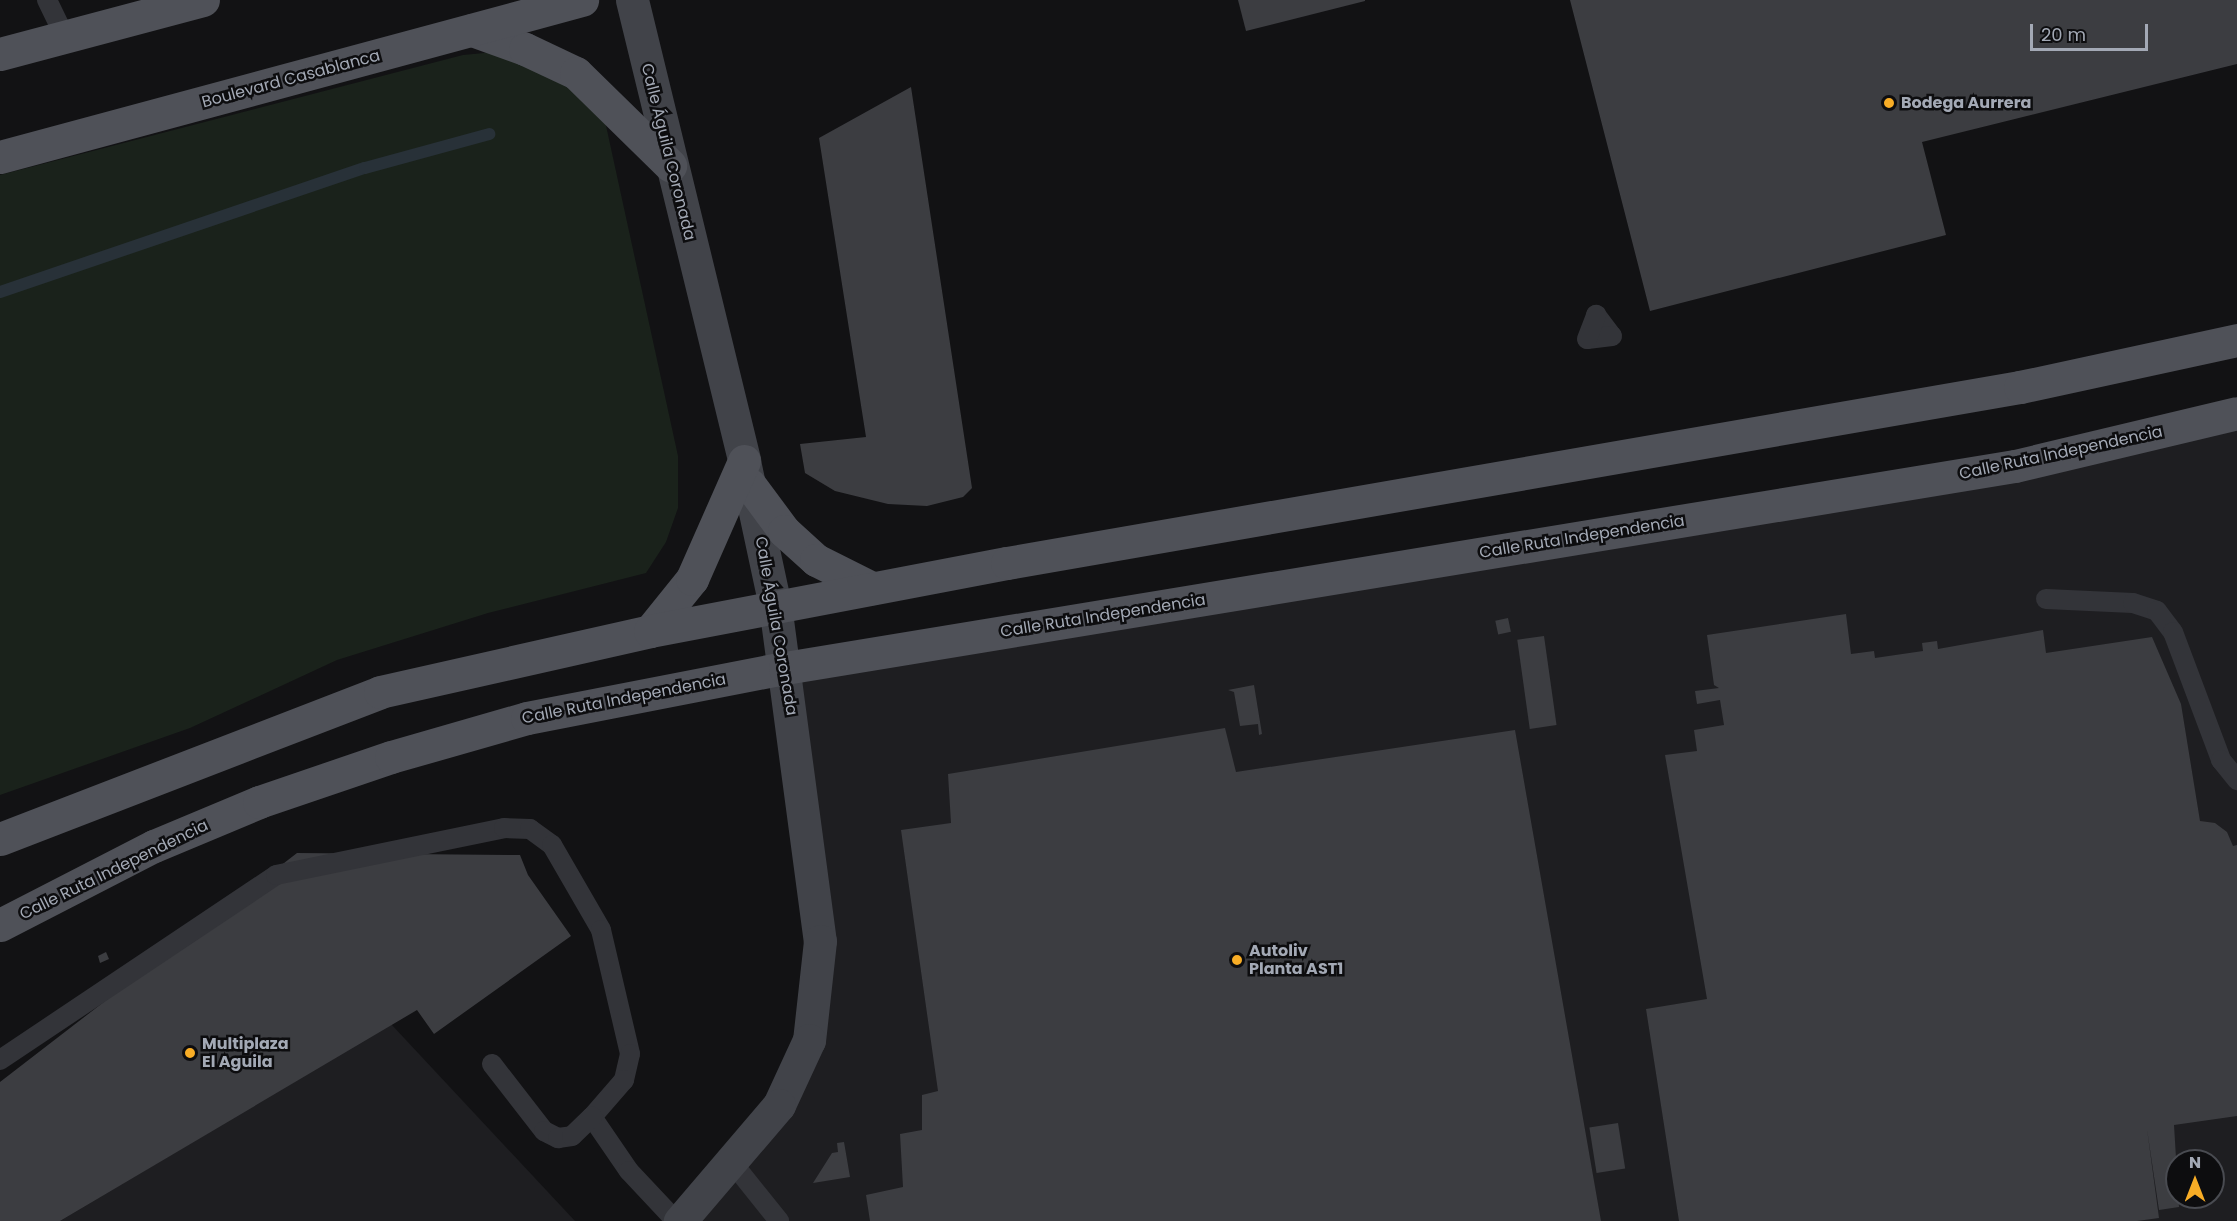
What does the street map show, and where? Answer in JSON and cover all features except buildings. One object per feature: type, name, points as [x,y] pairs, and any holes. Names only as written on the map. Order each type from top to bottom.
[{"type":"main road","points":[[0,54],[65,37],[138,8],[203,0]]},
{"type":"main road","name":"Boulevard Casablanca","points":[[0,157],[582,0]]},
{"type":"main road","points":[[472,30],[525,49],[576,74],[670,165]]},
{"type":"main road","points":[[0,839],[380,692],[650,631],[775,605],[2020,387],[2237,340]]},
{"type":"main road","name":"Calle Ruta Independencia","points":[[0,925],[154,846],[259,802],[391,757],[526,718],[785,668],[2015,466],[2237,413]]},
{"type":"main road","points":[[747,473],[784,531],[816,560],[872,588]]},
{"type":"main road","points":[[650,631],[692,579],[747,473]]},
{"type":"street","name":"Calle Águila Coronada","points":[[632,0],[670,165],[747,473],[775,605],[785,668],[819,952],[809,1040],[779,1105],[678,1221]]},
{"type":"lane","points":[[47,0],[65,37]]},
{"type":"lane","points":[[1587,339],[1612,336]]},
{"type":"lane","points":[[2046,599],[2133,603],[2157,610],[2173,632],[2220,760],[2237,780]]},
{"type":"lane","points":[[0,1060],[276,875],[504,828],[530,829],[552,845],[601,930],[630,1054],[624,1080],[572,1136],[558,1138],[544,1131],[492,1064]]},
{"type":"lane","points":[[592,1117],[629,1170],[678,1221]]},
{"type":"lane","points":[[731,1161],[779,1221]]},
{"type":"shaded area","points":[[495,52],[565,74],[605,121],[678,456],[678,508],[666,542],[646,573],[488,613],[337,660],[190,728],[0,795],[0,175],[463,55]]},
{"type":"shaded area","points":[[2237,413],[2237,1221],[674,1221],[779,1105],[820,941],[785,668]]},
{"type":"shaded area","points":[[391,1024],[575,1221],[60,1221]]},
{"type":"waterway","points":[[0,292],[365,168],[489,134]]},
{"type":"place","name":"Bodega Aurrera","points":[[1889,103]]},
{"type":"place","name":"Autoliv Planta AST1","points":[[1237,960]]},
{"type":"place","name":"Multiplaza El Aguila","points":[[190,1053]]}]
